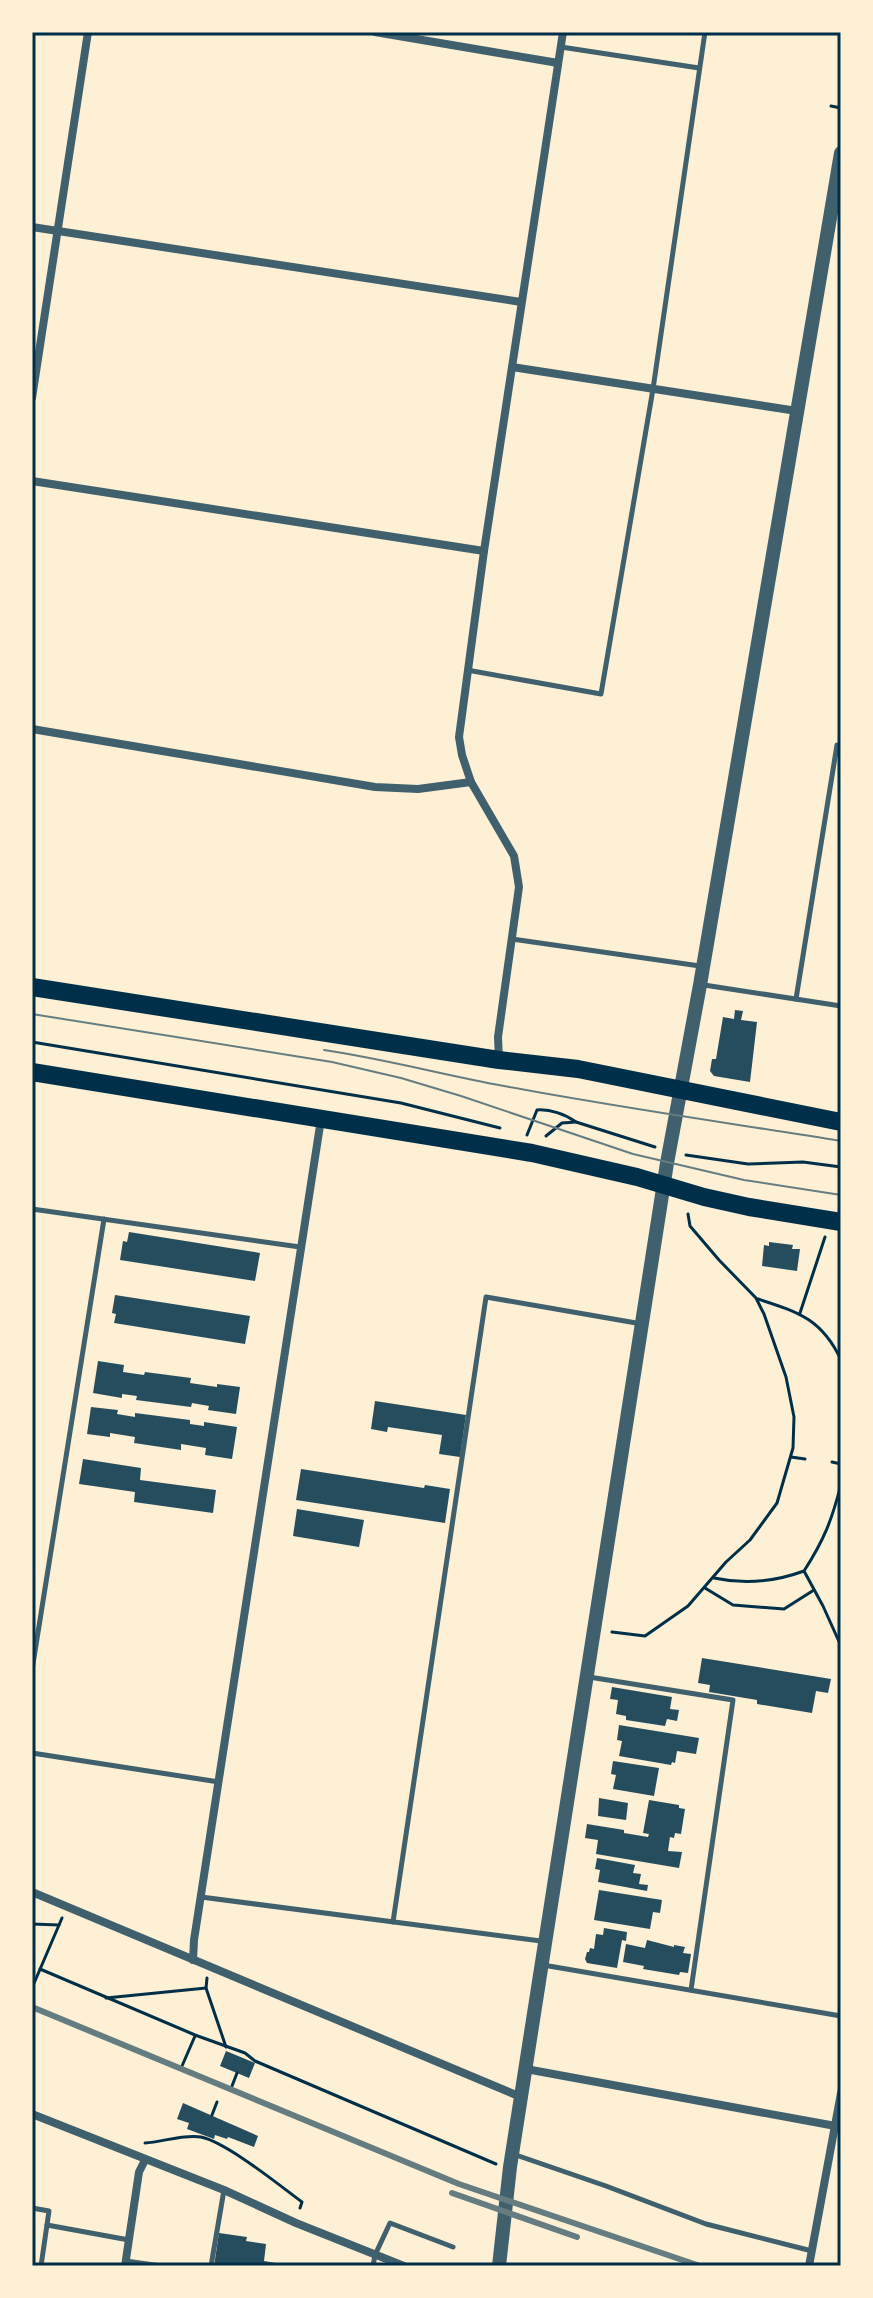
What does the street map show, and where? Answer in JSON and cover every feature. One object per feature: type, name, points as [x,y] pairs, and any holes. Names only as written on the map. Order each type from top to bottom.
[{"type":"highway","points":[[32,987],[499,1060],[578,1069],[841,1122]]},
{"type":"highway","points":[[32,1072],[563,1159],[749,1207],[841,1222]]},
{"type":"street","points":[[32,398],[88,32]]},
{"type":"street","points":[[375,32],[558,63]]},
{"type":"street","points":[[499,1060],[498,1037],[519,887],[514,856],[471,782],[459,737],[484,551],[563,32]]},
{"type":"street","points":[[499,2266],[511,2160],[669,1151],[841,155]]},
{"type":"street","points":[[32,227],[521,302]]},
{"type":"street","points":[[512,367],[797,411]]},
{"type":"street","points":[[32,481],[484,551]]},
{"type":"street","points":[[32,729],[375,787],[418,789],[471,782]]},
{"type":"street","points":[[193,1960],[321,1118]]},
{"type":"street","points":[[32,1892],[521,2097]]},
{"type":"street","points":[[526,2069],[838,2126]]},
{"type":"street","points":[[809,2266],[838,2126],[841,2093]]},
{"type":"street","points":[[32,2114],[404,2266]]},
{"type":"street","points":[[125,2263],[139,2172],[145,2160]]},
{"type":"lane","points":[[467,670],[601,694],[653,389],[705,32]]},
{"type":"lane","points":[[561,47],[699,68]]},
{"type":"lane","points":[[796,999],[837,745]]},
{"type":"lane","points":[[511,938],[703,967]]},
{"type":"lane","points":[[700,985],[841,1006]]},
{"type":"lane","points":[[32,1209],[301,1247]]},
{"type":"lane","points":[[32,1670],[104,1219]]},
{"type":"lane","points":[[393,1922],[486,1297],[643,1324]]},
{"type":"lane","points":[[588,1677],[733,1700],[691,1990]]},
{"type":"lane","points":[[32,1753],[219,1782]]},
{"type":"lane","points":[[201,1897],[546,1941]]},
{"type":"lane","points":[[542,1965],[841,2016]]},
{"type":"lane","points":[[511,2160],[606,2186],[706,2224],[812,2251]]},
{"type":"lane","points":[[211,2266],[224,2190]]},
{"type":"lane","points":[[32,2208],[49,2211],[41,2266]]},
{"type":"lane","points":[[373,2266],[390,2223],[453,2247]]},
{"type":"lane","points":[[47,2225],[129,2240]]},
{"type":"lane","points":[[125,2263],[161,2266]]},
{"type":"path","points":[[831,106],[841,108]]},
{"type":"path","points":[[32,1042],[401,1103],[501,1128]]},
{"type":"path","points":[[528,1136],[538,1110],[566,1115],[576,1122],[696,1158],[757,1164],[803,1162],[841,1167]]},
{"type":"path","points":[[539,1137],[545,1137],[562,1123],[576,1122]]},
{"type":"path","points":[[612,1632],[645,1636],[688,1606],[726,1562],[750,1540],[777,1503],[793,1448],[794,1417],[786,1377],[764,1314],[756,1298],[690,1226],[688,1214]]},
{"type":"path","points":[[800,1313],[825,1236]]},
{"type":"path","points":[[756,1298],[800,1313],[823,1332],[841,1360]]},
{"type":"path","points":[[837,1351],[841,1345]]},
{"type":"path","points":[[791,1457],[805,1459]]},
{"type":"path","points":[[832,1462],[841,1464]]},
{"type":"path","points":[[714,1578],[763,1582],[804,1571],[832,1521],[841,1484]]},
{"type":"path","points":[[804,1571],[841,1646]]},
{"type":"path","points":[[705,1588],[733,1605],[784,1609],[814,1590]]},
{"type":"path","points":[[32,1988],[66,1907]]},
{"type":"path","points":[[32,1924],[59,1925]]},
{"type":"path","points":[[40,1969],[495,2163],[511,2160]]},
{"type":"path","points":[[105,1998],[206,1988],[226,2047]]},
{"type":"path","points":[[182,2066],[195,2035]]},
{"type":"path","points":[[232,2086],[237,2073]]},
{"type":"path","points":[[212,2115],[217,2102]]},
{"type":"path","points":[[142,2143],[204,2136],[302,2202],[300,2208]]},
{"type":"building","points":[[735,1010],[743,1011],[741,1020],[757,1022],[750,1082],[714,1076],[710,1071],[712,1059],[716,1059],[723,1017],[734,1019]]},
{"type":"building","points":[[129,1232],[260,1253],[255,1281],[120,1260],[123,1241],[127,1242]]},
{"type":"building","points":[[769,1242],[800,1249],[797,1271],[762,1266],[764,1245],[769,1246]]},
{"type":"building","points":[[115,1295],[250,1316],[245,1344],[114,1323]]},
{"type":"building","points":[[98,1361],[124,1365],[123,1372],[191,1378],[190,1383],[217,1387],[217,1384],[240,1387],[236,1414],[208,1410],[209,1406],[192,1403],[191,1407],[136,1400],[137,1396],[122,1394],[122,1398],[93,1393]]},
{"type":"building","points":[[375,1401],[466,1415],[460,1457],[439,1454],[442,1435],[388,1427],[387,1432],[371,1429]]},
{"type":"building","points":[[91,1407],[118,1410],[117,1414],[135,1417],[135,1413],[190,1420],[190,1424],[204,1426],[204,1422],[237,1427],[232,1459],[205,1455],[206,1448],[181,1444],[181,1450],[134,1443],[135,1437],[110,1433],[110,1437],[87,1434]]},
{"type":"building","points":[[83,1459],[141,1468],[140,1480],[216,1490],[213,1513],[134,1502],[135,1492],[79,1484]]},
{"type":"building","points":[[301,1469],[424,1488],[425,1485],[450,1489],[445,1523],[296,1500]]},
{"type":"building","points":[[297,1509],[364,1520],[359,1547],[293,1536]]},
{"type":"building","points":[[702,1658],[831,1679],[828,1693],[816,1691],[812,1713],[709,1692],[710,1685],[698,1683]]},
{"type":"building","points":[[612,1687],[672,1697],[670,1709],[679,1710],[677,1721],[667,1719],[665,1726],[626,1720],[626,1716],[616,1714],[618,1700],[610,1699]]},
{"type":"building","points":[[619,1725],[699,1738],[696,1754],[677,1751],[675,1763],[671,1765],[619,1756],[622,1741],[617,1740]]},
{"type":"building","points":[[613,1761],[659,1768],[654,1796],[613,1789],[616,1775],[611,1774]]},
{"type":"building","points":[[599,1798],[628,1803],[626,1820],[598,1816]]},
{"type":"building","points":[[649,1800],[679,1805],[679,1808],[685,1809],[681,1834],[675,1833],[674,1838],[670,1837],[668,1851],[682,1852],[679,1868],[596,1854],[598,1840],[585,1838],[587,1824],[648,1837],[649,1834],[643,1833]]},
{"type":"building","points":[[597,1858],[635,1865],[633,1873],[641,1874],[639,1884],[648,1885],[647,1891],[598,1882],[600,1870],[595,1869]]},
{"type":"building","points":[[599,1890],[662,1900],[660,1913],[653,1912],[650,1929],[594,1920]]},
{"type":"building","points":[[604,1928],[627,1932],[626,1941],[622,1940],[617,1968],[587,1963],[585,1959],[590,1948],[594,1949],[596,1934],[603,1935]]},
{"type":"building","points":[[647,1940],[685,1947],[683,1953],[691,1954],[688,1973],[680,1972],[679,1975],[643,1969],[644,1966],[623,1962],[626,1944],[645,1948]]},
{"type":"building","points":[[226,2051],[255,2063],[249,2078],[220,2066]]},
{"type":"building","points":[[183,2103],[258,2136],[254,2147],[228,2137],[215,2135],[214,2139],[187,2129],[189,2123],[177,2119]]},
{"type":"building","points":[[219,2233],[247,2237],[246,2241],[266,2244],[264,2261],[282,2266],[214,2266]]},
{"type":"tram line","points":[[32,1014],[332,1062],[461,1096],[633,1154],[744,1180],[841,1195]]},
{"type":"tram line","points":[[324,1050],[546,1094],[841,1141]]},
{"type":"railway","points":[[32,2007],[459,2184],[700,2266]]},
{"type":"railway","points":[[452,2193],[577,2237]]}]
